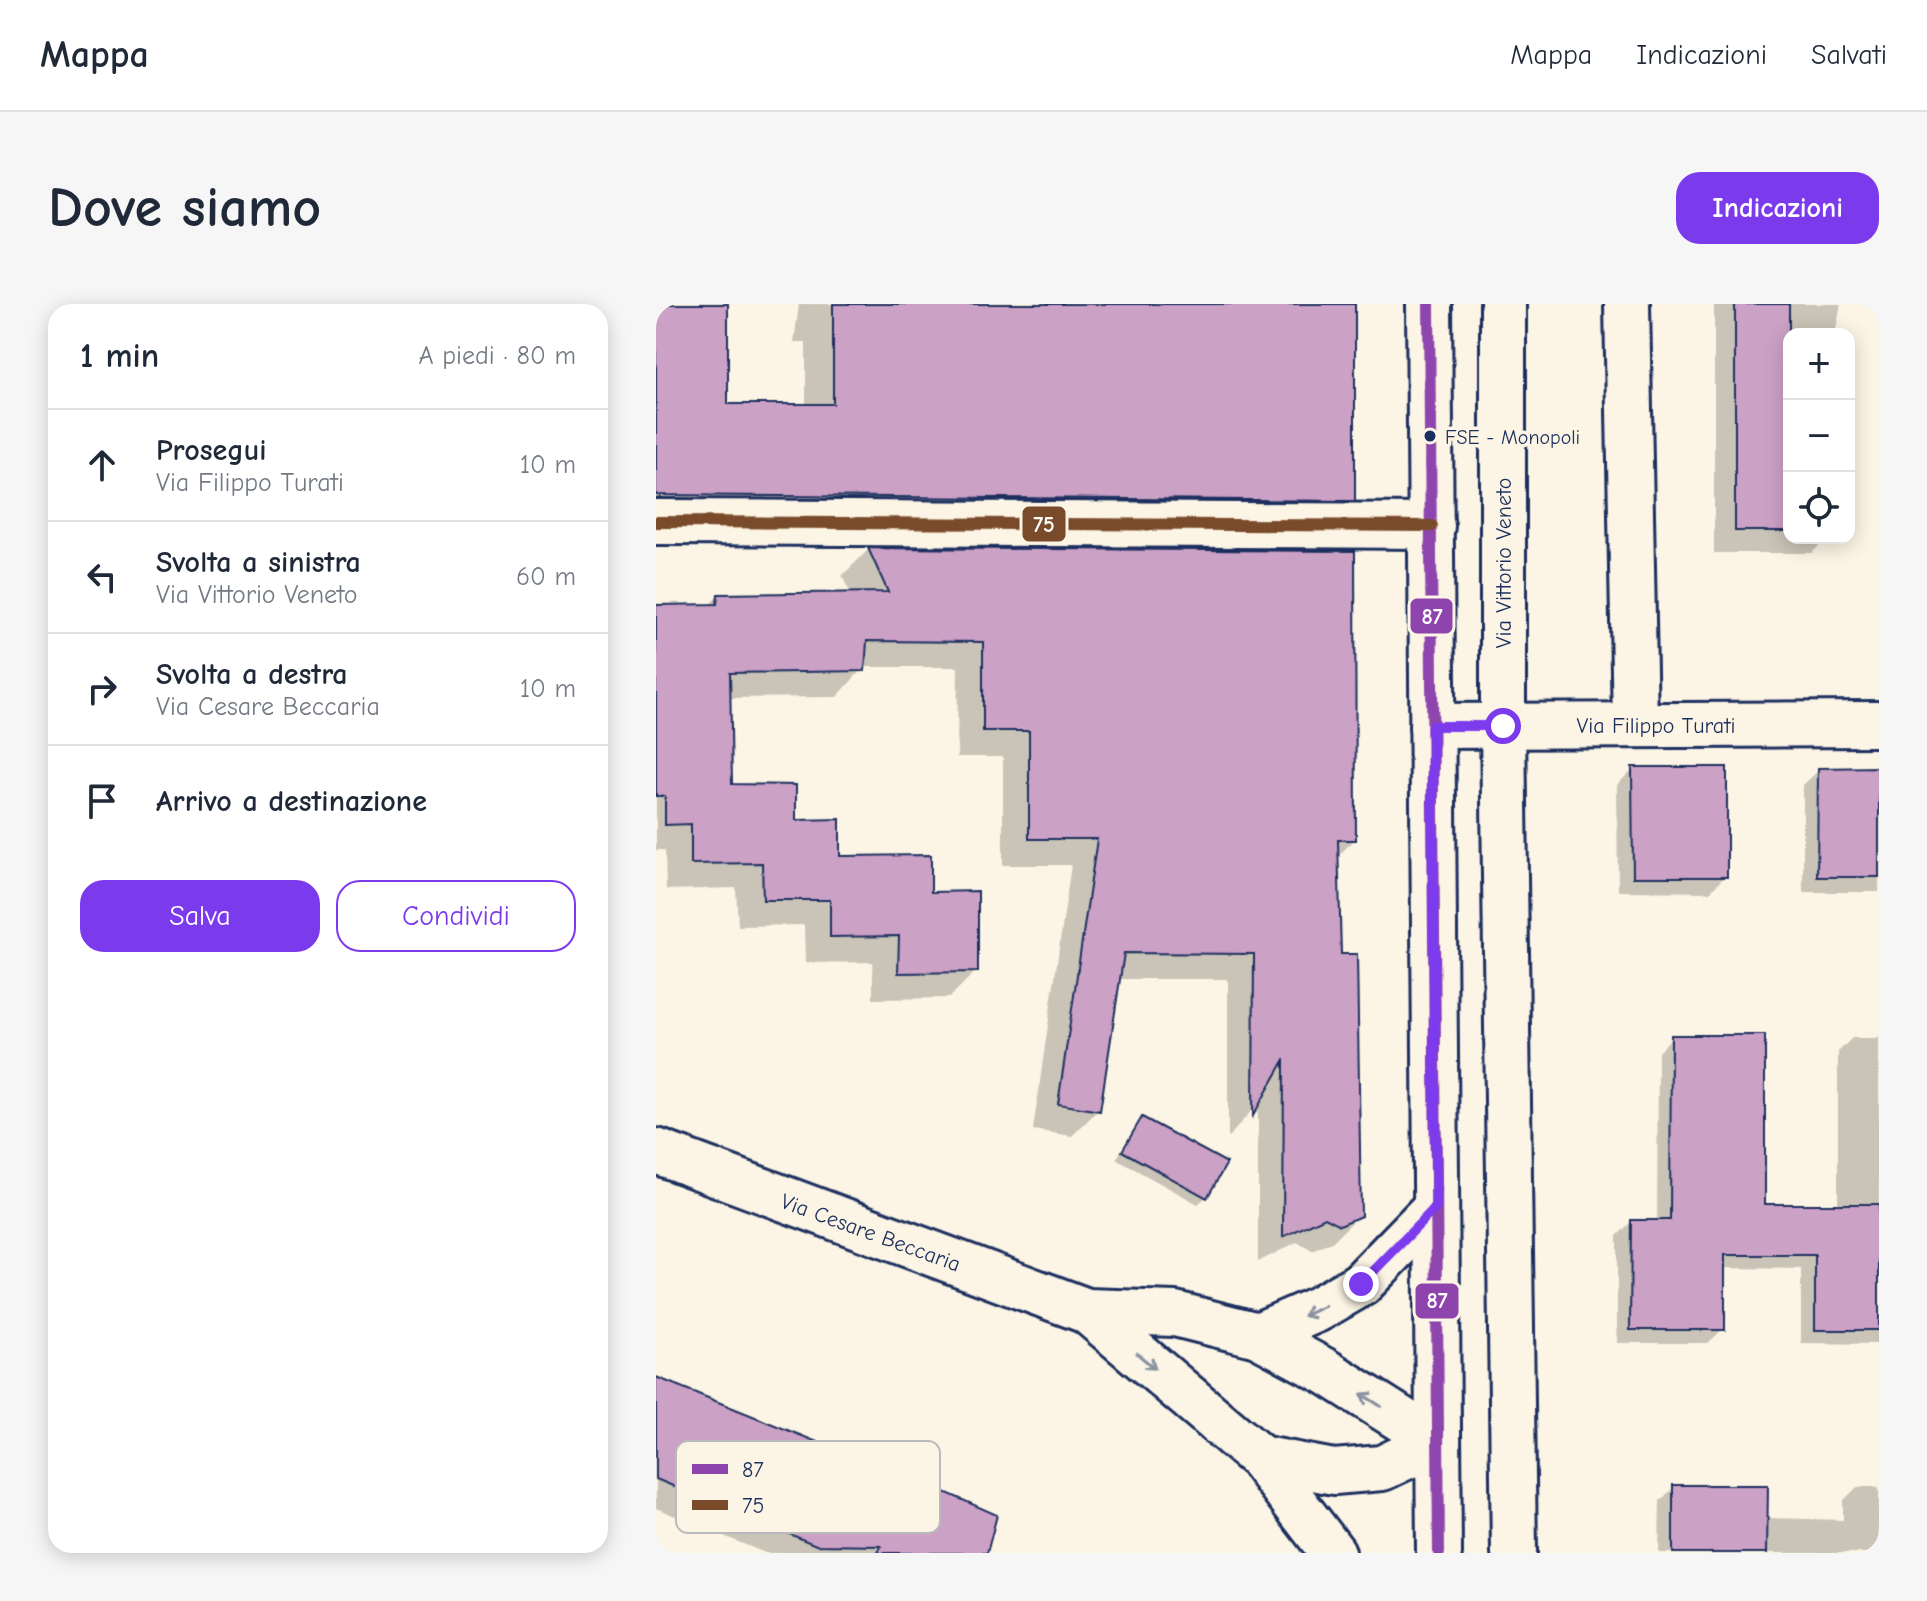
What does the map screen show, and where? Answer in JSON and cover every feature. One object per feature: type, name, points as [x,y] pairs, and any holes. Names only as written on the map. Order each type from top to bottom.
[{"type":"street","points":[[1429,304],[1439,1553]]},
{"type":"street","name":"Via Vittorio Veneto","points":[[1503,304],[1503,726],[1514,1553]]},
{"type":"street","points":[[1627,304],[1635,725]]},
{"type":"street","points":[[656,522],[1432,526]]},
{"type":"street","name":"Via Filippo Turati","points":[[1432,726],[1879,724]]},
{"type":"street","name":"Via Cesare Beccaria","points":[[656,1151],[1087,1311],[1175,1314],[1258,1335],[1325,1371],[1437,1442]]},
{"type":"street","points":[[1258,1335],[1318,1309],[1361,1284],[1436,1207]]},
{"type":"street","name":"Via Cesare Beccaria","points":[[1087,1311],[1260,1458],[1333,1553]]},
{"type":"street","name":"Via Cesare Beccaria","points":[[1260,1458],[1334,1472],[1382,1468],[1437,1442]]},
{"type":"building","points":[[656,304],[728,304],[728,404],[833,404],[833,304],[1355,304],[1355,501],[656,495]]},
{"type":"building","points":[[1735,304],[1789,304],[1789,328],[1783,328],[1783,531],[1735,531]]},
{"type":"building","points":[[868,548],[1355,551],[1356,840],[1338,840],[1341,954],[1357,954],[1361,1216],[1340,1225],[1325,1217],[1283,1237],[1284,1061],[1253,1116],[1254,954],[1124,953],[1100,1111],[1058,1104],[1097,839],[1029,839],[1029,731],[983,731],[983,642],[867,641],[865,671],[730,673],[732,784],[796,785],[796,820],[840,819],[840,856],[931,855],[931,892],[978,891],[978,972],[898,973],[899,936],[830,937],[830,900],[763,900],[762,863],[691,864],[691,824],[665,825],[665,796],[656,796],[656,605],[717,604],[718,594],[888,592]]},
{"type":"building","points":[[1632,767],[1727,767],[1727,877],[1633,877]]},
{"type":"building","points":[[1879,767],[1879,877],[1817,877],[1818,768]]},
{"type":"building","points":[[1671,1035],[1765,1035],[1765,1204],[1879,1204],[1879,1330],[1815,1330],[1815,1255],[1725,1255],[1725,1330],[1630,1330],[1631,1220],[1670,1220]]},
{"type":"building","points":[[1142,1117],[1227,1163],[1207,1198],[1122,1151]]},
{"type":"building","points":[[656,1377],[815,1441],[676,1441],[676,1487],[656,1479]]},
{"type":"building","points":[[1673,1485],[1768,1485],[1767,1553],[1673,1553]]},
{"type":"building","points":[[940,1490],[997,1515],[987,1553],[878,1553],[881,1546],[816,1545],[787,1533],[940,1533]]},
{"type":"transit line","name":"87","points":[[1429,304],[1439,1553]]},
{"type":"transit line","name":"75","points":[[656,522],[1432,526]]},
{"type":"place","name":"FSE - Monopoli","points":[[1430,436]]},
{"type":"route","points":[[1361,1284],[1397,1251],[1436,1207],[1432,726],[1503,726]]}]
